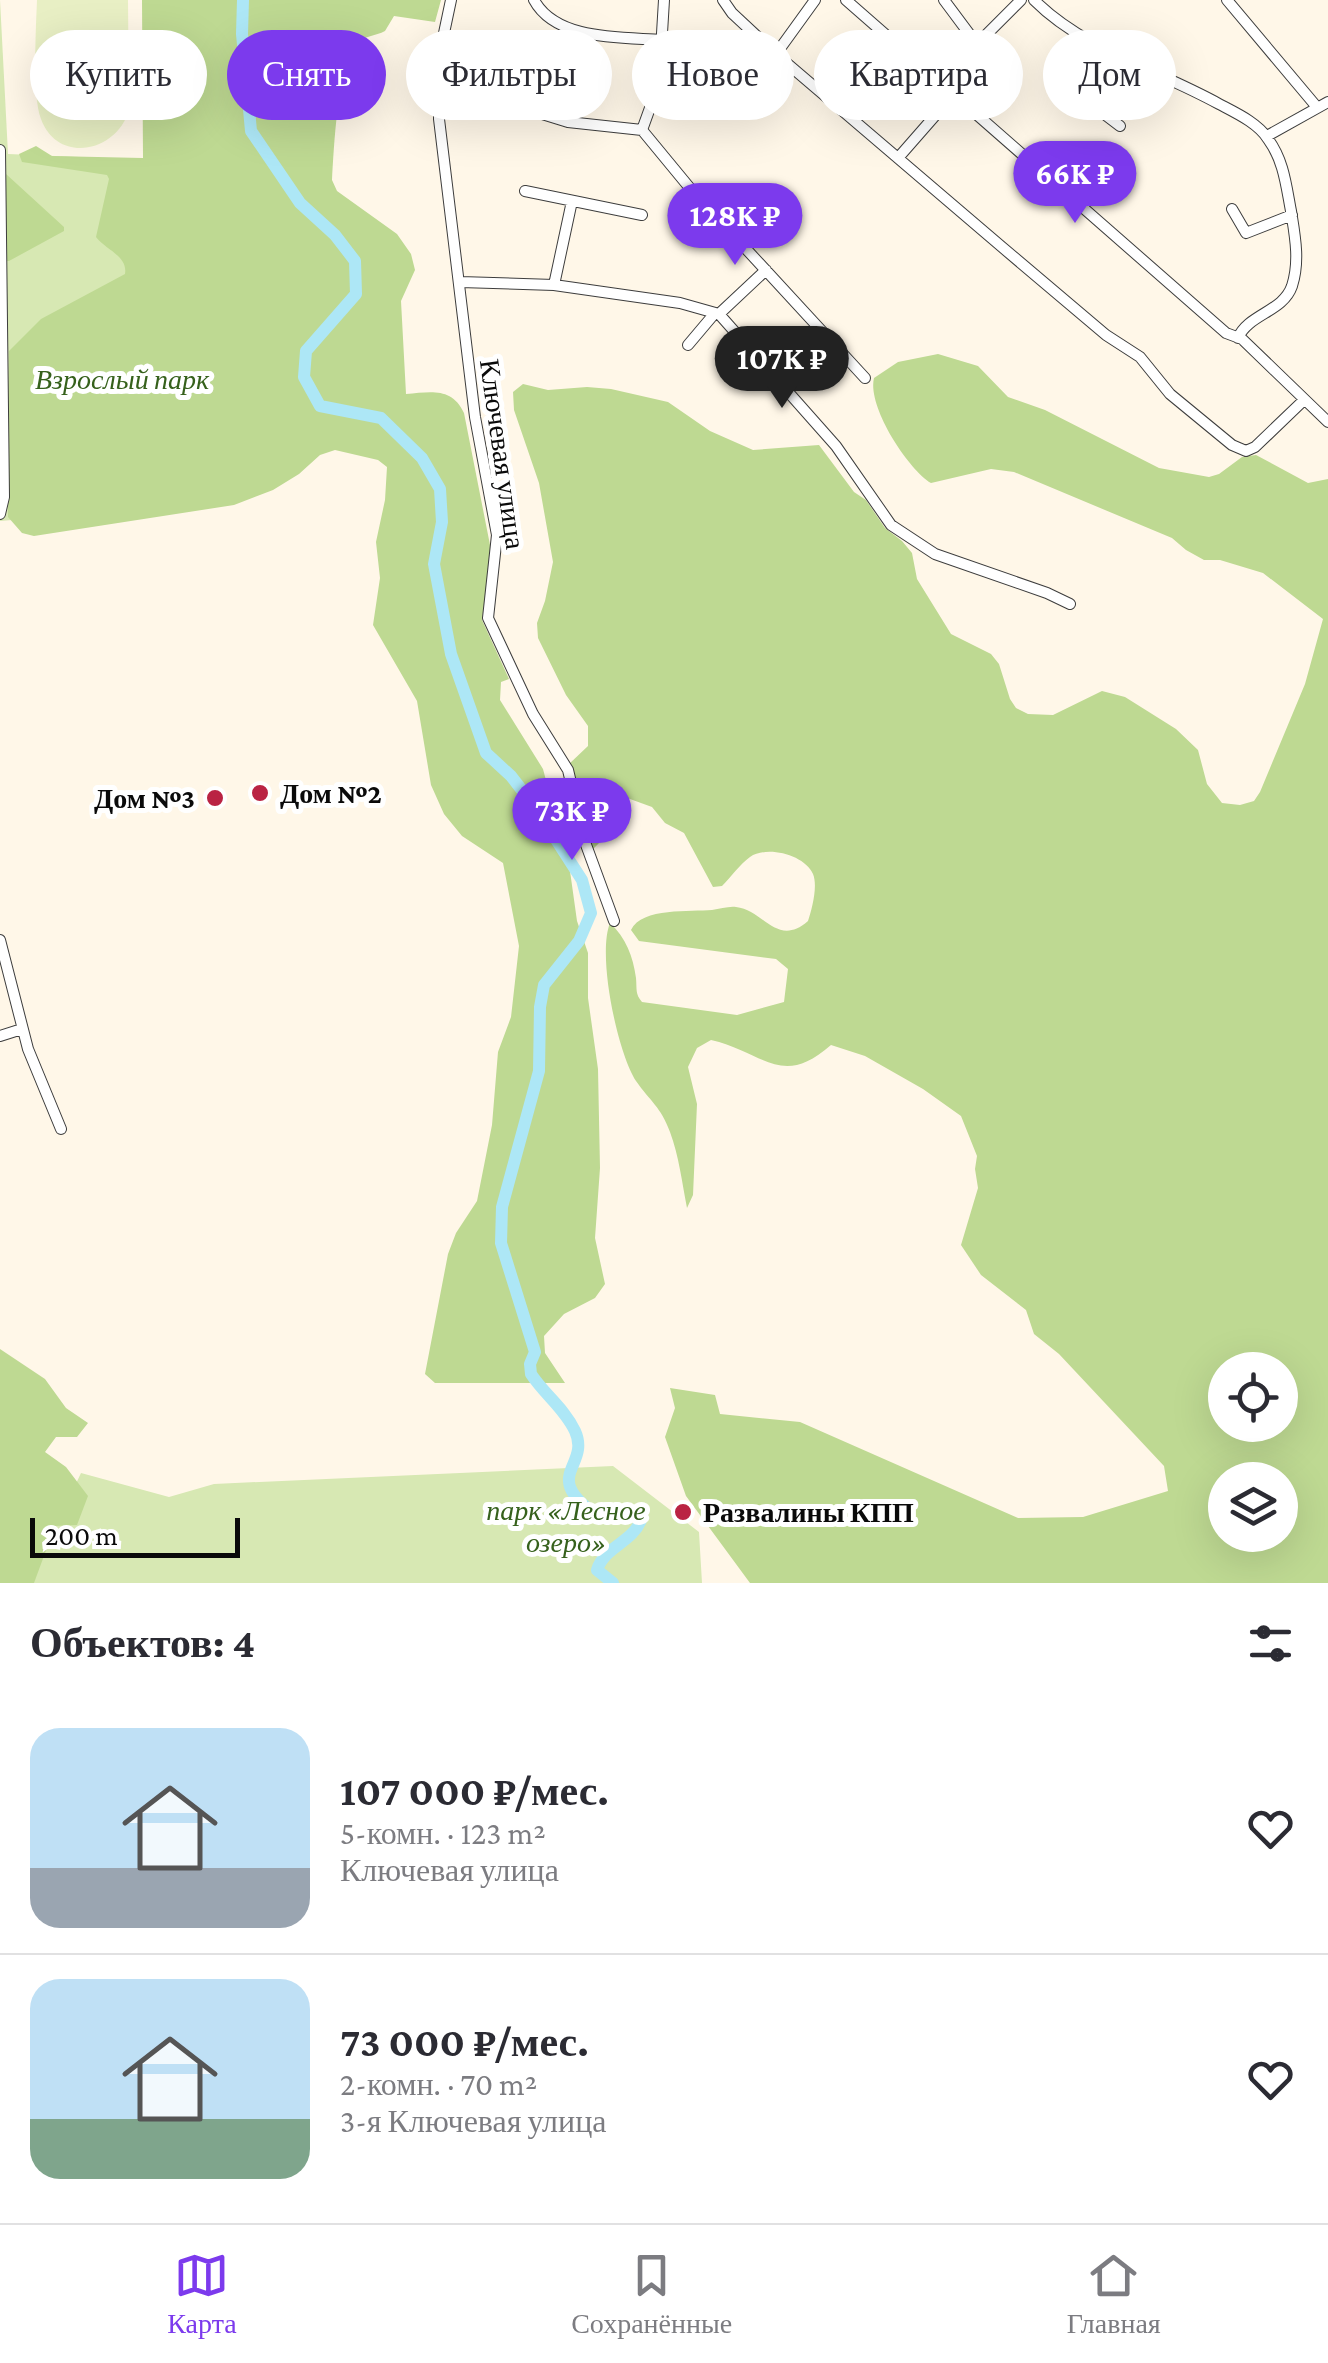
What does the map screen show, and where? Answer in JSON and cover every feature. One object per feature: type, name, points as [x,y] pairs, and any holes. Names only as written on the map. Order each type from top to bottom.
[{"type":"street","name":"Ключевая улица","points":[[451,0],[440,52],[438,119],[475,417],[497,535],[488,618],[533,714],[568,770],[580,826],[614,921]]},
{"type":"street","points":[[534,0],[539,9],[575,30],[632,37]]},
{"type":"street","points":[[662,30],[664,0]]},
{"type":"street","points":[[723,0],[750,30]]},
{"type":"street","points":[[793,30],[815,0]]},
{"type":"street","points":[[846,0],[880,30]]},
{"type":"street","points":[[944,0],[966,30]]},
{"type":"street","points":[[990,30],[1021,0]]},
{"type":"street","points":[[1034,0],[1071,30]]},
{"type":"street","points":[[1227,0],[1322,104],[1266,136]]},
{"type":"street","points":[[794,69],[1106,335],[1140,357],[1170,394],[1232,446],[1246,451],[1255,448],[1304,400]]},
{"type":"street","points":[[1176,81],[1266,136],[1284,168],[1297,248],[1290,292],[1243,328],[1238,338]]},
{"type":"street","points":[[562,120],[642,130],[677,174],[865,378]]},
{"type":"street","points":[[642,130],[646,120]]},
{"type":"street","points":[[898,158],[931,120]]},
{"type":"street","points":[[984,120],[1226,333],[1238,338],[1328,422]]},
{"type":"street","points":[[1112,120],[1120,126]]},
{"type":"street","points":[[0,150],[4,497],[0,514]]},
{"type":"street","points":[[525,191],[642,215]]},
{"type":"street","points":[[554,285],[572,201]]},
{"type":"street","points":[[1232,209],[1246,234]]},
{"type":"street","points":[[1232,239],[1292,215]]},
{"type":"street","points":[[688,346],[766,270]]},
{"type":"street","points":[[460,282],[554,285],[680,303],[717,314],[836,446],[891,525],[936,554],[1070,604]]},
{"type":"street","points":[[0,940],[22,1030],[62,1129]]},
{"type":"street","points":[[0,1036],[22,1030]]},
{"type":"green space","name":"Взрослый парк","points":[[0,0],[8,154],[150,160],[110,512],[0,521]]},
{"type":"green space","points":[[37,0],[128,0],[128,30],[37,30]]},
{"type":"green space","name":"Взрослый парк","points":[[142,0],[441,0],[435,22],[394,16],[386,30],[227,30],[227,120],[336,120],[332,180],[337,191],[397,234],[411,254],[415,270],[401,301],[406,394],[447,395],[464,413],[491,550],[482,620],[509,679],[501,682],[500,700],[543,769],[570,871],[577,921],[588,953],[588,998],[598,1069],[600,1168],[595,1238],[605,1284],[595,1298],[564,1314],[544,1336],[545,1353],[565,1383],[435,1383],[425,1374],[448,1254],[456,1233],[477,1201],[492,1125],[498,1052],[511,1017],[519,946],[503,863],[462,836],[444,814],[431,785],[417,701],[373,625],[380,578],[376,542],[387,467],[378,460],[335,450],[320,455],[273,490],[234,505],[34,536],[22,533],[8,517],[9,351],[41,319],[125,274],[120,258],[96,237],[107,175],[22,162],[19,154],[36,146],[52,156],[143,158],[143,120],[207,120],[207,30],[142,30]]},
{"type":"green space","points":[[42,120],[124,120],[113,136],[87,148],[60,143]]},
{"type":"green space","points":[[6,174],[64,227],[64,231],[9,261],[6,261]]},
{"type":"green space","points":[[938,354],[978,366],[1008,397],[1045,410],[1159,468],[1209,477],[1242,457],[1256,455],[1308,483],[1328,479],[1328,1583],[750,1583],[686,1496],[665,1437],[675,1408],[670,1388],[715,1395],[720,1414],[800,1422],[1018,1518],[1083,1517],[1168,1491],[1164,1466],[1059,1354],[1034,1334],[1026,1310],[981,1275],[961,1245],[978,1188],[977,1156],[961,1116],[923,1089],[865,1056],[831,1045],[814,1058],[785,1066],[711,1040],[697,1048],[688,1067],[697,1104],[693,1195],[687,1208],[667,1123],[636,1081],[616,1026],[606,957],[610,923],[628,948],[642,1002],[737,1015],[784,1002],[788,969],[776,959],[639,941],[631,930],[645,917],[656,914],[733,907],[788,931],[808,921],[814,898],[813,874],[794,857],[766,852],[750,857],[722,886],[713,887],[684,833],[665,823],[652,807],[619,795],[607,798],[597,813],[599,843],[593,849],[590,846],[575,776],[568,765],[588,746],[588,726],[566,695],[538,638],[537,623],[553,562],[539,483],[514,410],[513,392],[523,384],[548,390],[611,389],[668,402],[710,431],[753,450],[819,445],[885,528],[912,553],[917,579],[951,634],[991,654],[999,664],[1016,708],[1028,714],[1053,715],[1102,691],[1125,697],[1176,729],[1198,750],[1207,784],[1222,803],[1240,805],[1254,801],[1260,792],[1305,684],[1323,619],[1263,573],[1220,560],[1204,560],[1172,538],[1014,472],[991,469],[931,483],[911,464],[891,435],[877,404],[874,378],[898,362]]},
{"type":"green space","points":[[0,1349],[45,1379],[66,1408],[88,1423],[77,1437],[56,1437],[45,1452],[66,1467],[88,1496],[77,1525],[55,1526],[34,1583],[0,1583]]},
{"type":"green space","name":"парк «Лесное озеро»","points":[[613,1466],[699,1532],[702,1583],[29,1583],[81,1473],[169,1497],[214,1484]]},
{"type":"waterway","points":[[243,0],[242,34],[251,131],[300,203],[335,235],[355,261],[356,294],[306,351],[304,377],[320,406],[381,418],[422,458],[440,489],[442,522],[434,564],[451,654],[486,753],[511,776],[535,807],[582,880],[591,913],[579,941],[544,985],[539,1071],[502,1207],[501,1243],[535,1352],[531,1374],[575,1431],[578,1443],[569,1480],[571,1489],[594,1513],[640,1515],[637,1528],[606,1556],[597,1570],[613,1583]]},
{"type":"place","name":"Дом №2","points":[[260,793]]},
{"type":"place","name":"Дом №3","points":[[215,798]]},
{"type":"place","name":"Развалины КПП","points":[[683,1512]]}]
